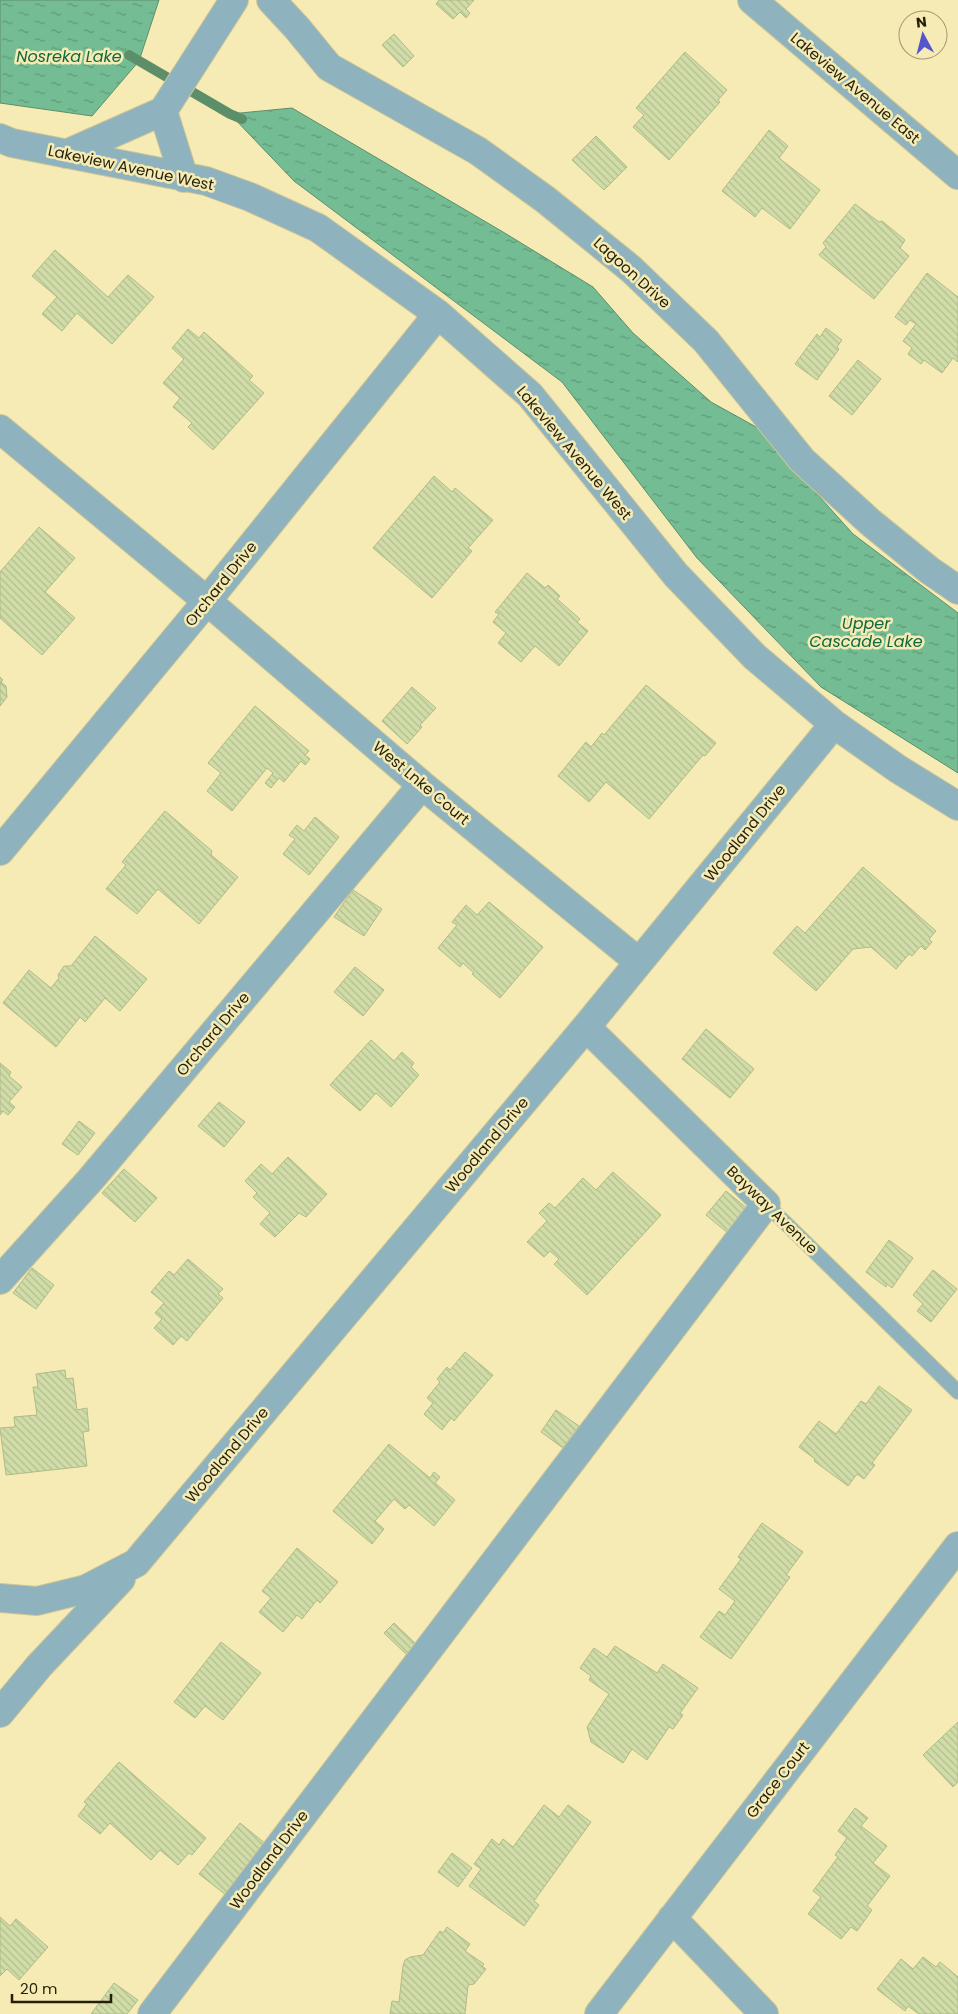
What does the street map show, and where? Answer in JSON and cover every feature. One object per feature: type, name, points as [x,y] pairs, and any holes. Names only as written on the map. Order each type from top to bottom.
[{"type":"street","points":[[66,154],[163,112],[234,0]]},
{"type":"street","name":"Lagoon Drive","points":[[271,0],[329,67],[478,151],[546,200],[631,269],[706,341],[802,460],[870,522],[929,570],[958,590]]},
{"type":"street","name":"Lakeview Avenue East","points":[[752,0],[958,175]]},
{"type":"street","points":[[163,112],[184,178]]},
{"type":"street","name":"Lakeview Avenue West","points":[[0,138],[12,143],[206,181],[250,197],[318,228],[438,314],[530,395],[676,576],[755,657],[834,724],[898,769],[958,806]]},
{"type":"street","name":"Orchard Drive","points":[[0,850],[207,601],[438,314]]},
{"type":"street","name":"West Lnke Court","points":[[0,429],[207,601],[422,785],[638,962]]},
{"type":"street","name":"Woodland Drive","points":[[0,1713],[39,1666],[136,1563],[586,1027],[834,724]]},
{"type":"street","name":"Orchard Drive","points":[[0,1280],[91,1179],[422,785]]},
{"type":"street","name":"Bayway Avenue","points":[[586,1027],[766,1204]]},
{"type":"street","name":"Woodland Drive","points":[[152,2014],[766,1204]]},
{"type":"street","name":"Grace Court","points":[[598,2014],[958,1546]]},
{"type":"street","name":"Woodland Drive","points":[[0,1598],[37,1601],[86,1589],[136,1563]]},
{"type":"street","points":[[672,1918],[764,2014]]},
{"type":"lane","name":"Bayway Avenue","points":[[766,1204],[958,1392]]},
{"type":"water","name":"Nosreka Lake","points":[[0,0],[159,0],[139,61],[92,116],[0,103]]},
{"type":"water","name":"Upper Cascade Lake","points":[[292,108],[593,287],[633,333],[711,402],[758,428],[853,534],[958,613],[958,773],[821,687],[697,558],[562,382],[294,181],[230,114]]},
{"type":"building","points":[[439,0],[474,0],[466,9],[470,13],[466,18],[460,12],[453,19],[436,4]]},
{"type":"building","points":[[394,34],[414,56],[403,67],[382,45]]},
{"type":"building","points":[[685,52],[727,90],[718,100],[720,102],[669,160],[633,127],[644,115],[636,108]]},
{"type":"building","points":[[769,130],[788,146],[779,158],[820,190],[790,229],[762,208],[755,217],[722,191]]},
{"type":"building","points":[[596,136],[627,167],[604,190],[572,160]]},
{"type":"building","points":[[855,204],[879,222],[882,221],[905,240],[900,248],[909,256],[874,299],[819,255],[826,247],[823,243]]},
{"type":"building","points":[[55,250],[108,297],[128,275],[154,297],[112,344],[77,313],[62,331],[42,314],[57,297],[32,276]]},
{"type":"building","points":[[927,273],[958,297],[958,362],[953,358],[942,373],[924,360],[921,364],[908,354],[912,348],[903,341],[916,324],[910,320],[906,325],[895,317]]},
{"type":"building","points":[[826,328],[842,340],[837,347],[839,349],[817,380],[795,364],[817,334],[820,337]]},
{"type":"building","points":[[188,329],[199,338],[204,332],[253,376],[249,380],[264,393],[213,450],[188,427],[192,423],[173,407],[180,398],[163,383],[184,359],[172,348]]},
{"type":"building","points":[[858,360],[881,379],[852,415],[829,396]]},
{"type":"building","points":[[434,476],[452,492],[455,488],[493,520],[468,548],[472,551],[432,598],[373,548]]},
{"type":"building","points":[[39,527],[75,558],[45,592],[75,618],[42,655],[0,618],[0,572]]},
{"type":"building","points":[[527,573],[545,588],[548,585],[560,596],[557,599],[580,619],[577,622],[588,631],[559,666],[535,646],[521,662],[498,643],[506,633],[493,622],[499,614],[495,612]]},
{"type":"building","points":[[0,677],[3,680],[1,682],[6,686],[7,697],[0,706]]},
{"type":"building","points":[[646,685],[716,743],[705,756],[703,755],[649,819],[606,782],[589,802],[558,776],[586,742],[591,747],[602,733],[604,735]]},
{"type":"building","points":[[412,687],[436,708],[420,725],[422,727],[407,744],[382,721]]},
{"type":"building","points":[[255,706],[309,751],[305,755],[310,759],[305,765],[301,761],[284,782],[279,778],[271,788],[265,783],[273,773],[267,768],[232,811],[207,791],[221,773],[208,763]]},
{"type":"building","points":[[165,811],[212,851],[211,855],[238,877],[199,924],[158,889],[137,914],[106,889],[126,865],[122,862]]},
{"type":"building","points":[[315,817],[339,837],[309,875],[283,854],[295,839],[289,835],[297,825],[304,831]]},
{"type":"building","points":[[863,867],[936,931],[929,939],[932,942],[925,950],[921,946],[912,956],[909,954],[896,969],[871,947],[853,949],[816,991],[773,953],[797,926],[805,933]]},
{"type":"building","points":[[353,890],[382,909],[364,936],[334,917]]},
{"type":"building","points":[[489,902],[543,947],[500,998],[472,974],[474,973],[463,963],[460,967],[438,948],[457,925],[452,922],[466,905],[477,915]]},
{"type":"building","points":[[95,936],[147,979],[120,1011],[105,998],[85,1022],[80,1017],[56,1047],[3,1003],[29,970],[51,988],[59,978],[58,975],[64,966],[71,966]]},
{"type":"building","points":[[355,967],[384,990],[363,1016],[334,992]]},
{"type":"building","points":[[706,1029],[754,1069],[730,1098],[682,1059]]},
{"type":"building","points":[[371,1040],[394,1061],[402,1052],[414,1063],[411,1067],[419,1075],[391,1107],[376,1093],[360,1111],[330,1085]]},
{"type":"building","points":[[0,1063],[11,1072],[9,1076],[22,1087],[9,1102],[15,1107],[8,1115],[3,1111],[0,1115]]},
{"type":"building","points":[[219,1102],[245,1122],[224,1147],[198,1126]]},
{"type":"building","points":[[79,1121],[95,1133],[78,1155],[62,1144]]},
{"type":"building","points":[[288,1157],[327,1194],[306,1217],[299,1213],[275,1237],[260,1224],[270,1213],[253,1197],[257,1193],[245,1181],[261,1164],[272,1174]]},
{"type":"building","points":[[124,1169],[157,1198],[135,1222],[102,1193]]},
{"type":"building","points":[[613,1172],[661,1215],[587,1295],[554,1264],[559,1259],[550,1251],[544,1257],[527,1242],[547,1221],[539,1213],[549,1203],[555,1208],[583,1178],[596,1190]]},
{"type":"building","points":[[726,1191],[748,1209],[729,1234],[706,1215]]},
{"type":"building","points":[[889,1240],[913,1258],[892,1288],[887,1284],[886,1287],[866,1272]]},
{"type":"building","points":[[188,1259],[223,1289],[218,1294],[223,1298],[187,1341],[181,1336],[173,1345],[154,1328],[162,1319],[155,1313],[164,1303],[151,1292],[169,1271],[174,1275]]},
{"type":"building","points":[[32,1268],[54,1285],[36,1309],[13,1293]]},
{"type":"building","points":[[933,1270],[957,1289],[931,1322],[917,1311],[923,1304],[913,1295]]},
{"type":"building","points":[[465,1352],[493,1375],[454,1421],[451,1418],[442,1430],[424,1414],[433,1403],[427,1398],[440,1382],[437,1379],[447,1367],[450,1370]]},
{"type":"building","points":[[65,1370],[66,1379],[73,1378],[77,1410],[87,1408],[89,1431],[83,1432],[87,1466],[6,1475],[0,1428],[15,1427],[14,1417],[37,1415],[33,1387],[38,1387],[36,1374]]},
{"type":"building","points":[[879,1386],[912,1410],[872,1463],[875,1465],[864,1479],[857,1474],[848,1486],[814,1461],[815,1459],[799,1447],[819,1421],[836,1434],[861,1401],[866,1404]]},
{"type":"building","points":[[556,1410],[579,1426],[563,1448],[541,1432]]},
{"type":"building","points":[[389,1444],[430,1478],[434,1472],[440,1477],[435,1483],[455,1500],[434,1526],[409,1505],[405,1509],[394,1499],[375,1521],[384,1529],[372,1544],[333,1511]]},
{"type":"building","points":[[762,1523],[803,1552],[786,1575],[790,1577],[731,1659],[700,1637],[719,1611],[725,1615],[735,1601],[719,1589],[741,1559],[738,1557]]},
{"type":"building","points":[[297,1548],[338,1582],[320,1603],[317,1600],[302,1619],[297,1615],[283,1632],[259,1612],[271,1598],[262,1591]]},
{"type":"building","points":[[394,1623],[418,1646],[408,1656],[384,1633]]},
{"type":"building","points":[[221,1642],[261,1673],[223,1720],[205,1706],[195,1718],[174,1702]]},
{"type":"building","points":[[615,1646],[657,1673],[663,1664],[698,1688],[680,1713],[683,1715],[673,1729],[669,1727],[647,1760],[632,1749],[623,1763],[591,1742],[587,1727],[609,1694],[589,1680],[591,1676],[580,1668],[594,1648],[607,1657]]},
{"type":"building","points":[[958,1722],[958,1782],[953,1787],[923,1755]]},
{"type":"building","points":[[119,1762],[206,1838],[192,1855],[189,1853],[178,1865],[160,1850],[151,1860],[110,1823],[100,1834],[78,1816],[87,1804],[84,1802]]},
{"type":"building","points":[[544,1805],[559,1817],[568,1805],[591,1822],[534,1901],[539,1905],[524,1926],[469,1886],[481,1869],[474,1864],[492,1839],[499,1845],[503,1839],[513,1847]]},
{"type":"building","points":[[855,1808],[868,1818],[861,1826],[887,1846],[873,1863],[890,1876],[867,1906],[872,1910],[857,1931],[851,1927],[841,1939],[808,1914],[821,1897],[813,1891],[838,1857],[835,1855],[847,1838],[838,1831]]},
{"type":"building","points":[[240,1823],[266,1844],[226,1895],[199,1874]]},
{"type":"building","points":[[452,1853],[472,1868],[458,1887],[438,1872]]},
{"type":"building","points":[[0,1917],[10,1926],[16,1919],[48,1947],[19,1980],[7,1969],[0,1976]]},
{"type":"building","points":[[447,1927],[470,1944],[465,1951],[484,1964],[482,1966],[486,1969],[474,1984],[468,1985],[465,2014],[390,2014],[392,2001],[399,2002],[405,1960],[410,1957],[423,1955],[440,1931],[443,1933]]},
{"type":"building","points":[[923,1957],[936,1967],[940,1962],[958,1977],[958,2014],[919,2014],[908,2006],[905,2011],[877,1989],[901,1959],[913,1969]]},
{"type":"building","points":[[114,1983],[138,2000],[127,2014],[91,2014]]},
{"type":"waterway","points":[[129,55],[230,114],[242,119]]}]
